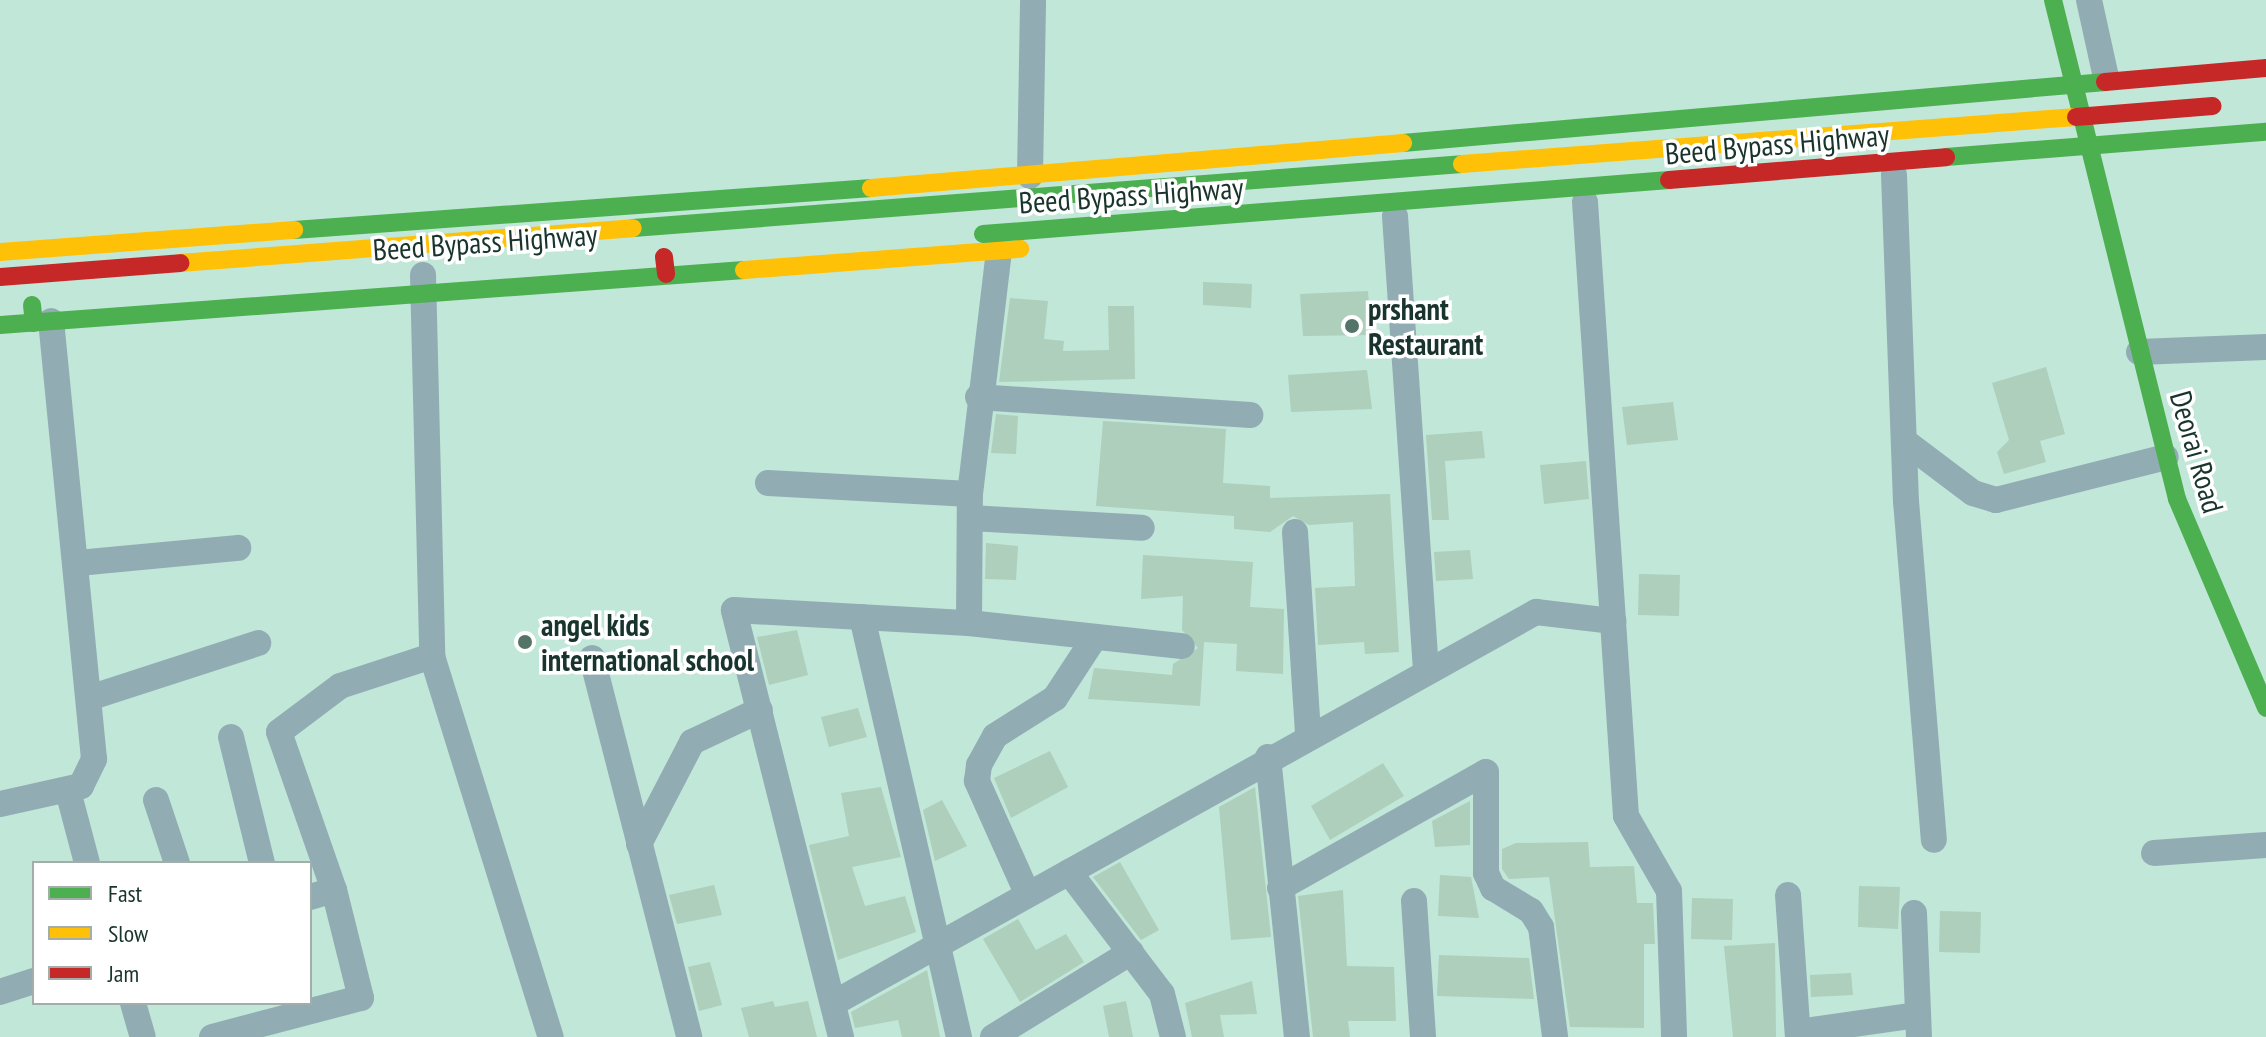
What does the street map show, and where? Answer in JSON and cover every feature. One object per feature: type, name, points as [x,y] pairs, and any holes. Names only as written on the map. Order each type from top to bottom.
[{"type":"main road","name":"Deorai Road","points":[[2053,0],[2090,165],[2105,202],[2166,457],[2255,662],[2266,708]]},
{"type":"main road","points":[[2074,0],[2100,78],[2115,163],[2105,202]]},
{"type":"main road","points":[[0,252],[1030,176],[2072,80],[2266,68]]},
{"type":"main road","name":"Beed Bypass Highway","points":[[0,277],[982,204],[2234,104]]},
{"type":"main road","name":"Beed Bypass Highway","points":[[0,307],[39,316],[423,283],[991,242],[2266,132]]},
{"type":"main road","points":[[991,242],[1395,216],[1894,175],[2090,165],[2266,150]]},
{"type":"main road","points":[[660,201],[662,228]]},
{"type":"main road","points":[[0,325],[39,316]]},
{"type":"street","points":[[1030,176],[1033,0]]},
{"type":"street","points":[[2089,0],[2100,78]]},
{"type":"street","points":[[1894,175],[1906,501],[1934,840]]},
{"type":"street","points":[[1585,202],[1626,816],[1669,891],[1674,1037]]},
{"type":"street","points":[[1395,216],[1426,672]]},
{"type":"street","points":[[969,623],[970,506],[991,242]]},
{"type":"street","points":[[423,283],[432,656],[551,1037]]},
{"type":"street","points":[[0,804],[68,791],[91,774],[89,698],[78,563],[39,316]]},
{"type":"street","points":[[2139,352],[2266,347]]},
{"type":"street","points":[[978,397],[1250,415]]},
{"type":"street","points":[[1904,451],[1973,493],[1996,500],[2166,457]]},
{"type":"street","points":[[768,483],[1142,528]]},
{"type":"street","points":[[1295,532],[1308,735]]},
{"type":"street","points":[[78,563],[238,548]]},
{"type":"street","points":[[841,1037],[734,610],[969,623],[1182,646]]},
{"type":"street","points":[[834,1003],[1268,757],[1536,612],[1613,621]]},
{"type":"street","points":[[862,617],[959,1037]]},
{"type":"street","points":[[1027,893],[977,781],[979,765],[995,736],[1055,698],[1095,637]]},
{"type":"street","points":[[89,698],[258,643]]},
{"type":"street","points":[[212,1037],[255,1022],[361,998],[322,894],[279,732],[340,686],[432,656]]},
{"type":"street","points":[[592,658],[689,1037]]},
{"type":"street","points":[[639,844],[692,742],[760,710]]},
{"type":"street","points":[[231,737],[262,861]]},
{"type":"street","points":[[1268,757],[1297,1037]]},
{"type":"street","points":[[1280,888],[1486,772],[1486,873],[1493,888],[1531,911],[1541,927],[1555,1037]]},
{"type":"street","points":[[68,791],[86,861]]},
{"type":"street","points":[[156,800],[176,861]]},
{"type":"street","points":[[2154,853],[2266,845]]},
{"type":"street","points":[[1069,872],[1162,994],[1173,1037]]},
{"type":"street","points":[[1788,895],[1798,1034],[1918,1026],[1914,913]]},
{"type":"street","points":[[1414,901],[1423,1037]]},
{"type":"street","points":[[993,1037],[1131,952]]},
{"type":"street","points":[[0,992],[32,982]]},
{"type":"street","points":[[134,1005],[143,1037]]},
{"type":"building","points":[[1203,282],[1252,284],[1251,308],[1203,305]]},
{"type":"building","points":[[1368,291],[1371,335],[1303,336],[1300,294]]},
{"type":"building","points":[[1010,298],[1048,301],[1044,339],[1064,341],[1063,351],[1109,350],[1108,306],[1134,306],[1135,379],[999,382]]},
{"type":"building","points":[[2046,367],[2065,434],[2040,441],[2046,462],[2004,474],[1997,452],[2009,440],[1992,383]]},
{"type":"building","points":[[1367,370],[1372,409],[1291,412],[1288,375]]},
{"type":"building","points":[[1673,402],[1678,440],[1627,445],[1622,407]]},
{"type":"building","points":[[996,414],[1018,416],[1016,454],[991,453]]},
{"type":"building","points":[[1103,421],[1226,429],[1223,483],[1270,486],[1270,498],[1390,494],[1399,652],[1365,654],[1364,642],[1318,645],[1315,588],[1355,586],[1353,522],[1309,525],[1293,516],[1270,532],[1234,529],[1234,516],[1096,506]]},
{"type":"building","points":[[1482,431],[1485,458],[1445,461],[1449,520],[1432,520],[1426,435]]},
{"type":"building","points":[[1586,461],[1589,499],[1544,504],[1540,465]]},
{"type":"building","points":[[986,543],[1018,546],[1016,580],[985,579]]},
{"type":"building","points":[[1470,550],[1473,579],[1436,581],[1434,552]]},
{"type":"building","points":[[1143,555],[1253,562],[1250,607],[1284,609],[1283,674],[1236,671],[1237,644],[1204,642],[1200,706],[1088,699],[1094,668],[1172,675],[1173,664],[1198,648],[1182,630],[1183,596],[1141,599]]},
{"type":"building","points":[[1639,574],[1680,575],[1679,616],[1638,615]]},
{"type":"building","points":[[797,630],[808,675],[769,685],[757,637]]},
{"type":"building","points":[[858,708],[867,737],[829,747],[821,717]]},
{"type":"building","points":[[1050,751],[1068,787],[1011,818],[994,778]]},
{"type":"building","points":[[1383,763],[1404,796],[1330,840],[1311,806]]},
{"type":"building","points":[[881,787],[901,857],[852,867],[865,906],[905,896],[916,932],[838,960],[809,845],[849,836],[841,793]]},
{"type":"building","points":[[1255,787],[1271,937],[1231,940],[1219,807]]},
{"type":"building","points":[[942,800],[967,846],[935,861],[923,810]]},
{"type":"building","points":[[1470,801],[1470,845],[1435,847],[1432,821]]},
{"type":"building","points":[[1588,842],[1590,867],[1634,866],[1637,903],[1653,903],[1655,944],[1644,944],[1644,1028],[1570,1027],[1549,877],[1509,879],[1502,869],[1502,849],[1516,843]]},
{"type":"building","points":[[1120,862],[1159,930],[1141,940],[1093,877]]},
{"type":"building","points":[[1440,875],[1471,877],[1479,918],[1438,916]]},
{"type":"building","points":[[714,885],[722,915],[677,924],[669,895]]},
{"type":"building","points":[[1859,886],[1900,887],[1898,929],[1858,927]]},
{"type":"building","points":[[1343,890],[1347,966],[1394,967],[1396,1021],[1348,1021],[1350,1037],[1313,1037],[1298,896]]},
{"type":"building","points":[[1692,898],[1733,899],[1732,940],[1691,939]]},
{"type":"building","points":[[1940,911],[1981,912],[1980,953],[1939,952]]},
{"type":"building","points":[[1018,919],[1036,950],[1066,934],[1084,962],[1020,1002],[983,939]]},
{"type":"building","points":[[1775,943],[1776,1037],[1733,1037],[1724,946]]},
{"type":"building","points":[[1439,955],[1529,958],[1534,999],[1437,996]]},
{"type":"building","points":[[710,962],[722,1005],[699,1011],[688,967]]},
{"type":"building","points":[[927,970],[940,1037],[902,1037],[898,1020],[855,1028],[851,1012]]},
{"type":"building","points":[[1851,973],[1853,995],[1811,997],[1810,975]]},
{"type":"building","points":[[1252,981],[1257,1014],[1220,1015],[1224,1037],[1192,1037],[1185,1003]]},
{"type":"building","points":[[773,1001],[775,1007],[808,1001],[817,1037],[749,1037],[741,1008]]},
{"type":"building","points":[[1126,1001],[1133,1037],[1109,1037],[1103,1006]]},
{"type":"traffic: fast","points":[[2053,0],[2177,499],[2266,708]]},
{"type":"traffic: fast","points":[[1403,143],[2105,82]]},
{"type":"traffic: fast","points":[[1946,157],[2266,132]]},
{"type":"traffic: fast","points":[[633,228],[1462,164]]},
{"type":"traffic: fast","points":[[983,234],[1669,180]]},
{"type":"traffic: fast","points":[[294,230],[871,188]]},
{"type":"traffic: fast","points":[[0,325],[744,270]]},
{"type":"traffic: fast","points":[[32,305],[34,323]]},
{"type":"traffic: slow","points":[[1462,164],[2076,117]]},
{"type":"traffic: slow","points":[[871,188],[1403,143]]},
{"type":"traffic: slow","points":[[180,263],[633,228]]},
{"type":"traffic: slow","points":[[0,252],[294,230]]},
{"type":"traffic: slow","points":[[744,270],[1020,249]]},
{"type":"traffic: jam","points":[[2105,82],[2266,68]]},
{"type":"traffic: jam","points":[[2076,117],[2213,106]]},
{"type":"traffic: jam","points":[[1669,180],[1946,157]]},
{"type":"traffic: jam","points":[[664,257],[666,274]]},
{"type":"traffic: jam","points":[[0,277],[180,263]]},
{"type":"place","name":"prshant Restaurant","points":[[1352,326]]},
{"type":"place","name":"angel kids international school","points":[[525,642]]}]
